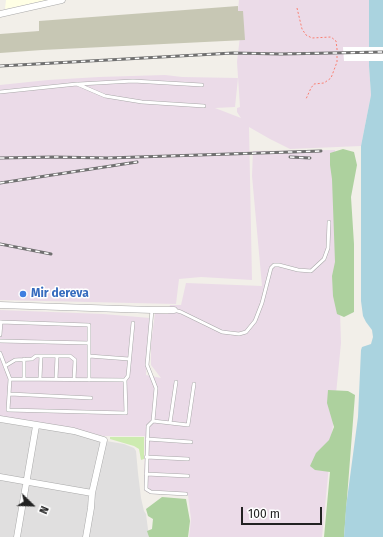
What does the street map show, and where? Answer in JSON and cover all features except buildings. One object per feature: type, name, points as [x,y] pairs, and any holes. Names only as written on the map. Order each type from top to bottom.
[{"type":"street","points":[[0,14],[62,0]]},
{"type":"street","points":[[0,305],[174,310]]},
{"type":"street","points":[[0,419],[74,431],[104,440],[92,493],[86,537]]},
{"type":"street","points":[[18,537],[36,426]]},
{"type":"street","points":[[0,477],[92,493]]},
{"type":"lane","points":[[0,92],[77,84],[133,81],[202,85]]},
{"type":"lane","points":[[77,84],[104,96],[142,102],[204,106]]},
{"type":"lane","points":[[174,310],[182,312],[222,332],[238,334],[246,332],[255,321],[262,303],[271,268],[274,264],[298,270],[311,271],[324,259],[328,248],[329,222]]},
{"type":"lane","points":[[152,310],[147,365],[156,388],[153,421],[148,426],[146,489],[151,492],[186,494]]},
{"type":"lane","points":[[0,334],[0,322],[89,324],[89,380]]},
{"type":"lane","points":[[0,353],[10,379],[8,410],[126,413],[125,380],[128,376],[133,323]]},
{"type":"lane","points":[[0,341],[89,343]]},
{"type":"lane","points":[[5,366],[16,360],[32,359],[36,356],[70,356],[75,360],[74,380]]},
{"type":"lane","points":[[40,379],[41,356]]},
{"type":"lane","points":[[56,379],[57,356]]},
{"type":"lane","points":[[89,356],[129,358]]},
{"type":"lane","points":[[24,359],[24,379]]},
{"type":"lane","points":[[10,379],[125,380]]},
{"type":"lane","points":[[170,423],[176,382]]},
{"type":"lane","points":[[188,425],[194,384]]},
{"type":"lane","points":[[10,394],[91,398]]},
{"type":"lane","points":[[153,421],[194,425]]},
{"type":"lane","points":[[147,439],[191,442]]},
{"type":"lane","points":[[146,457],[188,459]]},
{"type":"lane","points":[[146,474],[188,476]]},
{"type":"path","points":[[297,8],[302,29],[306,35],[312,38],[330,37],[336,41],[337,48],[337,62],[331,78],[324,83],[314,84],[306,99]]},
{"type":"shaded area","points":[[6,0],[47,0],[5,9]]},
{"type":"shaded area","points":[[239,0],[369,0],[369,66],[371,95],[361,146],[290,149],[249,127],[252,280],[201,277],[179,279],[176,304],[0,300],[0,85],[48,80],[165,75],[182,77],[238,78],[235,107],[215,108],[241,118],[237,112],[237,108],[240,107],[237,62],[243,11],[238,11]]},
{"type":"shaded area","points":[[238,6],[238,11],[243,11],[245,40],[0,53],[0,34],[39,31],[39,21]]},
{"type":"shaded area","points":[[335,150],[341,343],[322,537],[189,537],[191,519],[188,495],[150,494],[144,490],[145,436],[104,436],[0,416],[0,310],[103,314],[150,318],[146,375],[161,378],[151,365],[151,343],[155,313],[168,314],[170,305],[181,305],[186,283],[262,286],[252,176],[253,151]]},
{"type":"shaded area","points":[[0,422],[34,428],[26,480],[0,475]]},
{"type":"shaded area","points":[[38,428],[74,433],[101,441],[90,491],[29,481]]},
{"type":"shaded area","points":[[106,441],[124,444],[134,448],[136,451],[141,498],[146,514],[149,537],[88,537],[95,493]]},
{"type":"shaded area","points":[[0,479],[25,483],[16,537],[0,537]]},
{"type":"shaded area","points":[[29,484],[90,494],[84,537],[19,537]]},
{"type":"green space","points":[[343,149],[354,152],[357,165],[351,197],[354,244],[354,312],[344,317],[337,314],[333,296],[332,276],[335,262],[332,179],[330,165],[330,153]]},
{"type":"green space","points":[[328,390],[348,391],[355,395],[344,537],[324,537],[330,472],[315,470],[310,466],[316,453],[329,440],[334,427],[327,403]]},
{"type":"green space","points":[[110,437],[144,437],[144,459],[141,460],[139,449],[134,446],[110,439]]},
{"type":"green space","points":[[162,497],[186,499],[190,521],[188,537],[149,537],[147,531],[152,529],[153,519],[148,516],[146,509]]},
{"type":"water","points":[[369,0],[383,0],[383,537],[344,537],[346,507],[358,417],[361,350],[362,347],[371,344],[373,337],[372,330],[363,316],[361,301],[361,146],[371,95],[369,66]]},
{"type":"pier","points":[[343,47],[383,47],[383,61],[344,61]]},
{"type":"railway","points":[[0,66],[233,53],[281,54],[383,52]]},
{"type":"railway","points":[[0,158],[108,158],[321,151]]},
{"type":"railway","points":[[290,157],[310,158]]},
{"type":"railway","points":[[0,183],[137,162]]},
{"type":"railway","points":[[0,244],[51,254]]},
{"type":"place","name":"Mir dereva","points":[[23,294]]}]
